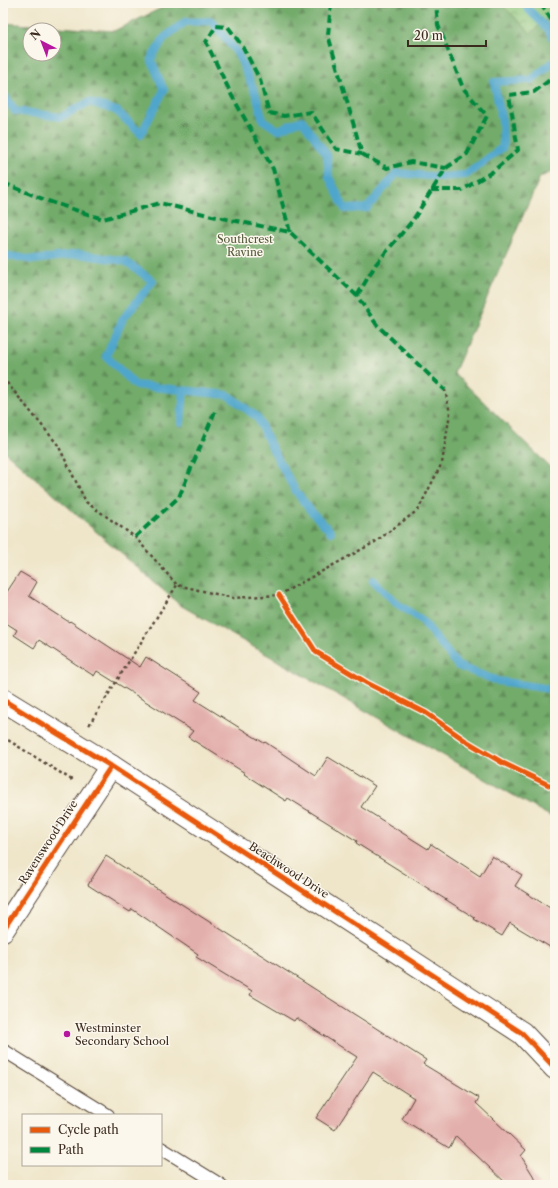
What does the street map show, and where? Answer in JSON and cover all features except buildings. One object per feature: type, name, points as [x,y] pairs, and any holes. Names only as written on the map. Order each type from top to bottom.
[{"type":"street","name":"Beachwood Drive","points":[[3,700],[111,766],[522,1033],[555,1068]]},
{"type":"street","name":"Ravenswood Drive","points":[[3,930],[111,766]]},
{"type":"lane","points":[[3,1050],[106,1114]]},
{"type":"lane","points":[[162,1149],[221,1185]]},
{"type":"path","points":[[3,378],[58,445],[86,502],[135,537],[177,585],[233,598],[279,595],[375,542],[418,510],[442,463],[450,413],[445,390]]},
{"type":"path","points":[[85,731],[177,585]]},
{"type":"path","points":[[279,595],[316,652],[367,683],[426,713],[466,741],[503,763],[555,788]]},
{"type":"path","points":[[3,737],[93,793]]},
{"type":"green space","name":"Southcrest Ravine","points":[[172,3],[555,3],[555,171],[540,177],[454,373],[555,472],[555,819],[180,605],[3,450],[3,23],[22,24],[22,62],[62,62],[62,27],[114,31]]},
{"type":"green space","points":[[500,3],[555,3],[555,11],[531,33]]},
{"type":"waterway","points":[[527,3],[527,8],[548,29],[555,42]]},
{"type":"waterway","points":[[3,93],[15,111],[61,117],[89,102],[117,111],[141,134],[164,90],[151,59],[164,38],[185,22],[212,21],[238,54],[256,95],[263,120],[278,130],[302,120],[327,155],[329,177],[345,209],[367,208],[397,173],[440,177],[466,175],[503,147],[502,121],[494,82],[531,80],[555,61]]},
{"type":"waterway","points":[[3,255],[34,260],[79,254],[125,261],[153,281],[123,319],[106,356],[135,385],[228,395],[257,417],[295,490],[310,510],[331,532]]},
{"type":"waterway","points":[[181,422],[184,390]]},
{"type":"waterway","points":[[373,580],[396,603],[422,620],[458,666],[498,681],[555,690]]},
{"type":"marked path","points":[[331,3],[328,35],[362,154],[387,168],[411,162],[446,168]]},
{"type":"marked path","points":[[357,296],[376,264],[413,220],[446,168],[467,154],[487,116],[463,88],[438,25],[436,3]]},
{"type":"marked path","points":[[540,3],[555,25]]},
{"type":"marked path","points":[[290,232],[273,169],[232,96],[206,42],[216,26],[228,27],[243,47],[260,80],[269,113],[284,116],[311,112],[336,149],[362,154]]},
{"type":"marked path","points":[[431,190],[462,190],[492,172],[518,150],[509,95],[534,92],[555,76]]},
{"type":"marked path","points":[[3,183],[48,201],[103,219],[160,203],[212,216],[290,232],[357,296],[377,325],[445,390]]},
{"type":"marked path","points":[[135,537],[179,497],[216,409]]},
{"type":"cycle path","points":[[279,595],[316,652],[367,683],[426,713],[466,741],[503,763],[555,788]]},
{"type":"cycle path","points":[[3,700],[111,766],[522,1033],[555,1068]]},
{"type":"cycle path","points":[[3,930],[111,766]]},
{"type":"place","name":"Westminster Secondary School","points":[[67,1034]]}]
